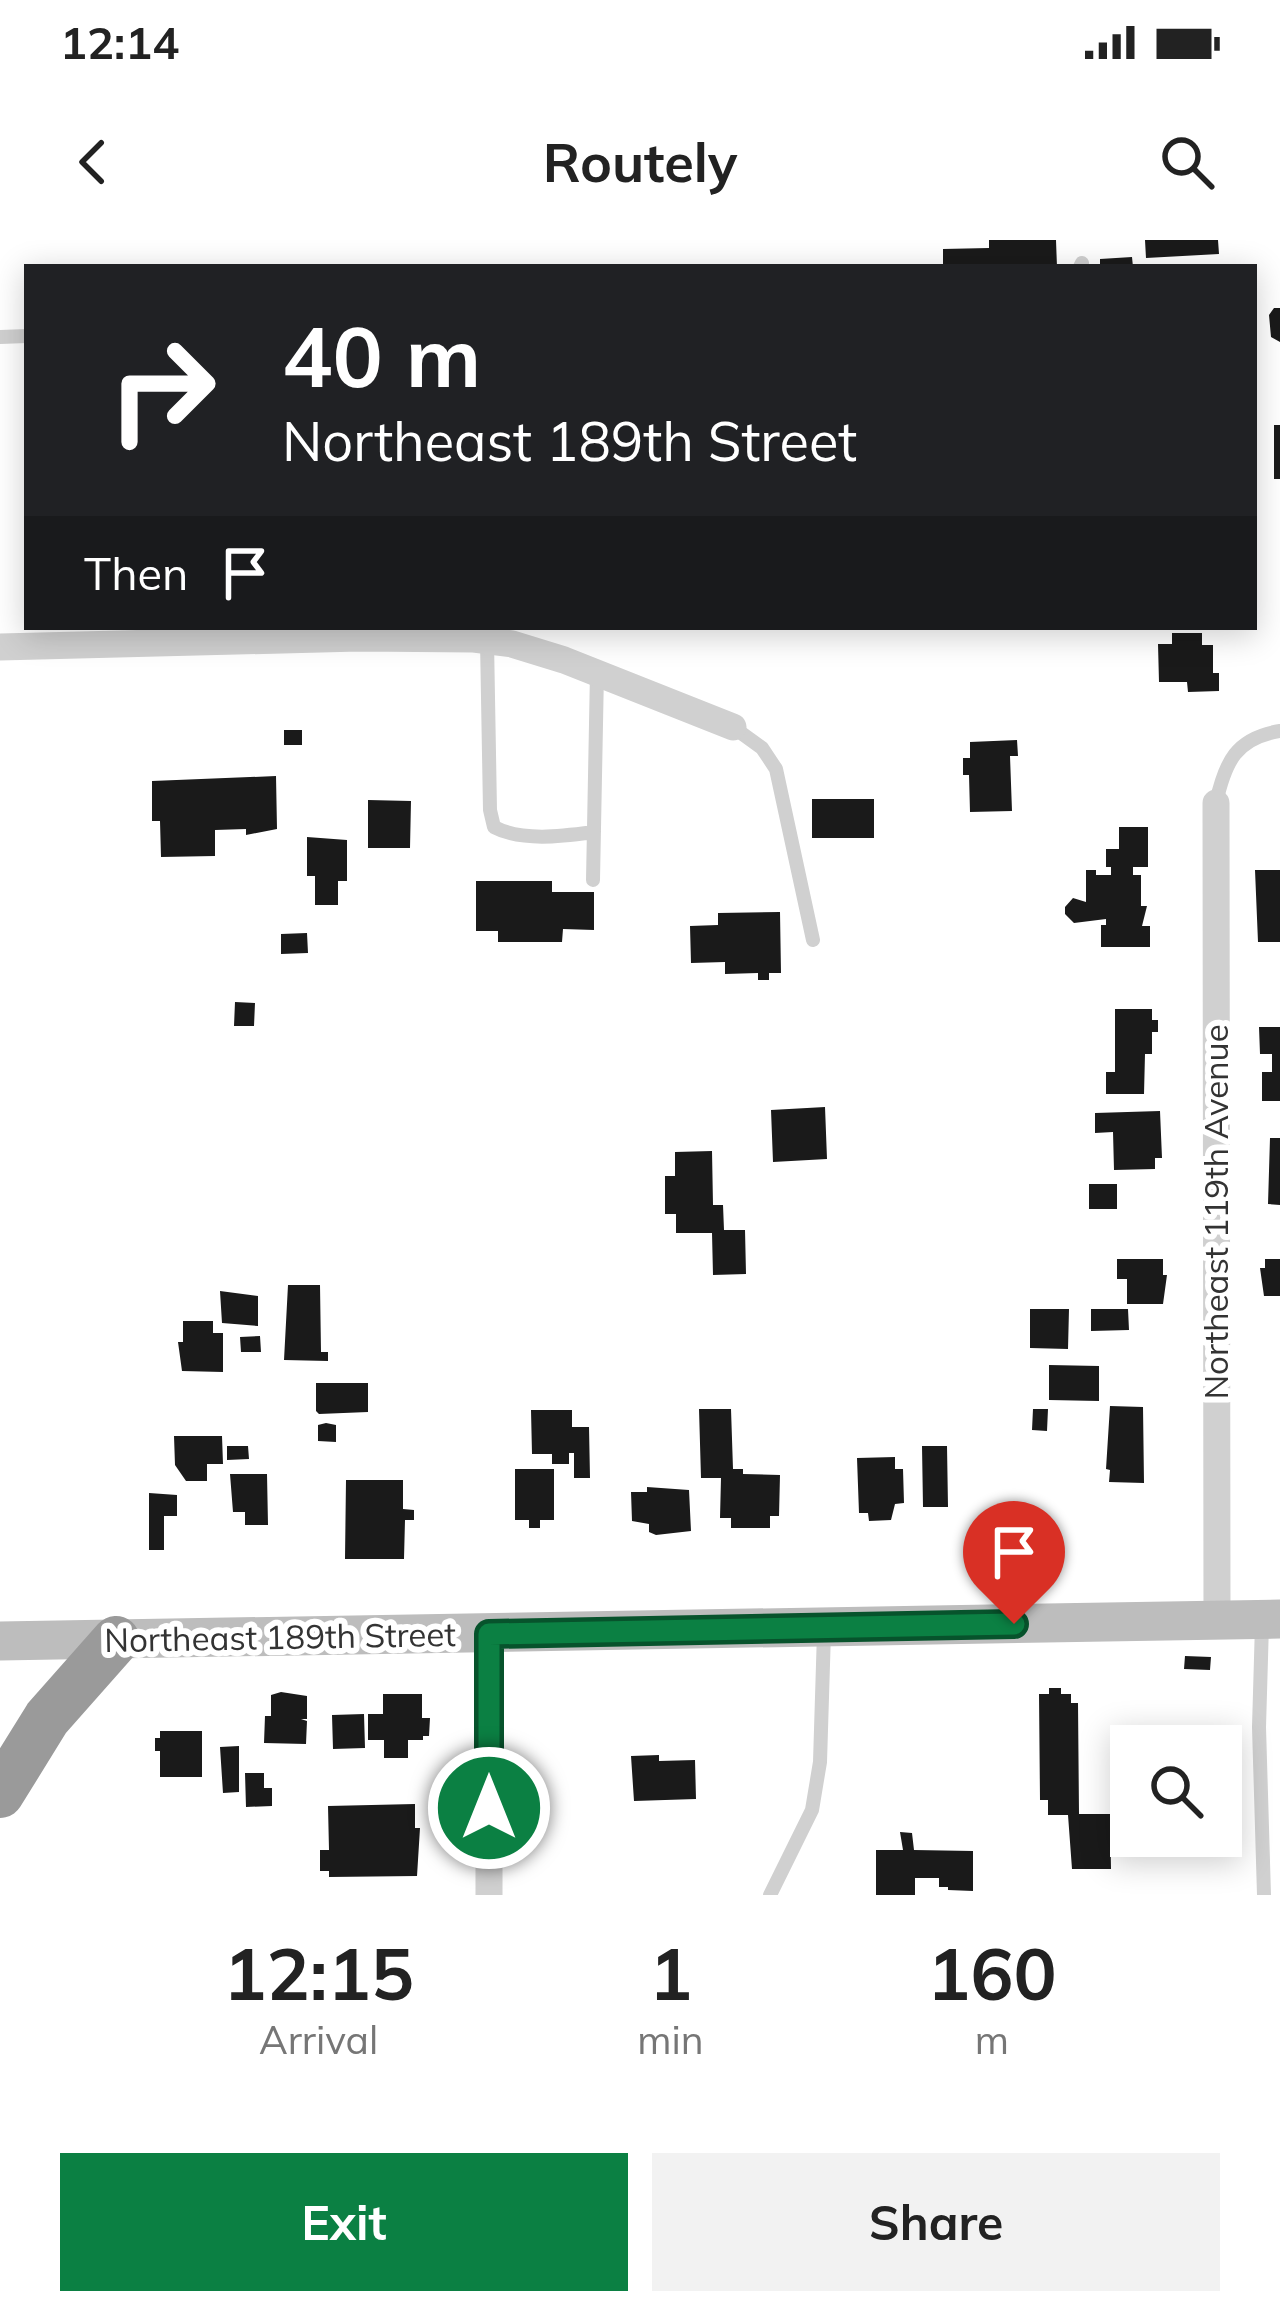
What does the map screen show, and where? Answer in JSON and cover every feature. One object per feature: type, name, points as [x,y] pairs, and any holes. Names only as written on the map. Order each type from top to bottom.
[{"type":"highway","points":[[0,1794],[47,1718],[116,1640]]},
{"type":"street","points":[[0,647],[359,638],[487,641],[512,644],[597,672],[733,728]]},
{"type":"street","name":"Northeast 119th Avenue","points":[[1216,803],[1216,1620]]},
{"type":"street","name":"Northeast 189th Street","points":[[0,1641],[1271,1619]]},
{"type":"street","points":[[489,1634],[489,1895]]},
{"type":"lane","points":[[487,641],[494,827],[506,833],[566,836],[594,832]]},
{"type":"lane","points":[[593,880],[597,672]]},
{"type":"lane","points":[[733,728],[762,748],[776,769],[813,940]]},
{"type":"lane","points":[[1216,803],[1222,776],[1244,744],[1256,735],[1280,731]]},
{"type":"lane","points":[[1264,1895],[1259,1714],[1271,1619]]},
{"type":"lane","points":[[770,1895],[812,1810],[820,1762],[825,1627]]},
{"type":"lane","points":[[1259,1714],[1280,1715]]},
{"type":"building","points":[[989,240],[1056,240],[1057,264],[943,264],[943,249],[989,248]]},
{"type":"building","points":[[1145,240],[1218,240],[1219,254],[1146,258]]},
{"type":"building","points":[[1132,257],[1133,264],[1100,264],[1100,259]]},
{"type":"building","points":[[1280,308],[1280,342],[1271,337],[1269,315]]},
{"type":"building","points":[[1274,425],[1280,425],[1280,479],[1274,479]]},
{"type":"building","points":[[1172,633],[1202,633],[1202,645],[1213,645],[1213,673],[1219,673],[1219,691],[1188,692],[1187,682],[1159,682],[1158,644],[1172,644]]},
{"type":"building","points":[[284,730],[302,730],[302,745],[284,745]]},
{"type":"building","points":[[1017,740],[1018,756],[1010,756],[1012,811],[970,812],[969,775],[963,775],[963,758],[970,758],[970,742]]},
{"type":"building","points":[[276,776],[277,829],[246,835],[246,829],[215,830],[215,856],[161,857],[160,821],[152,821],[152,781]]},
{"type":"building","points":[[812,799],[874,799],[874,838],[812,838]]},
{"type":"building","points":[[368,800],[411,801],[410,848],[368,848]]},
{"type":"building","points":[[1119,827],[1148,827],[1148,867],[1133,867],[1133,875],[1141,875],[1141,906],[1147,906],[1142,926],[1150,926],[1150,947],[1101,947],[1101,925],[1106,925],[1106,919],[1074,923],[1065,914],[1073,898],[1086,902],[1086,870],[1111,875],[1106,849],[1119,849]]},
{"type":"building","points":[[307,837],[347,840],[347,881],[338,881],[338,905],[315,905],[315,876],[307,876]]},
{"type":"building","points":[[1255,870],[1280,870],[1280,942],[1258,942]]},
{"type":"building","points":[[476,881],[552,881],[552,892],[594,892],[594,930],[563,929],[562,942],[498,942],[498,931],[476,931]]},
{"type":"building","points":[[780,912],[781,973],[769,973],[769,980],[758,980],[758,973],[725,974],[725,962],[691,963],[690,926],[718,925],[718,913]]},
{"type":"building","points":[[307,933],[308,953],[281,954],[281,934]]},
{"type":"building","points":[[235,1002],[255,1003],[254,1026],[234,1026]]},
{"type":"building","points":[[1115,1009],[1152,1009],[1152,1020],[1158,1020],[1158,1032],[1152,1032],[1152,1054],[1145,1054],[1144,1094],[1106,1094],[1106,1072],[1115,1072]]},
{"type":"building","points":[[1259,1027],[1280,1027],[1280,1101],[1262,1101],[1262,1072],[1272,1072],[1272,1054],[1260,1054]]},
{"type":"building","points":[[825,1107],[827,1159],[773,1162],[771,1110]]},
{"type":"building","points":[[1160,1111],[1162,1158],[1155,1158],[1155,1169],[1114,1170],[1113,1132],[1095,1133],[1095,1113]]},
{"type":"building","points":[[1270,1138],[1280,1138],[1280,1205],[1268,1204]]},
{"type":"building","points":[[712,1151],[713,1205],[723,1205],[724,1230],[745,1230],[746,1274],[713,1275],[712,1233],[676,1233],[676,1214],[665,1214],[665,1176],[675,1176],[675,1152]]},
{"type":"building","points":[[1089,1184],[1117,1184],[1117,1209],[1089,1209]]},
{"type":"building","points":[[1117,1259],[1163,1259],[1163,1275],[1167,1275],[1163,1304],[1127,1304],[1127,1279],[1117,1279]]},
{"type":"building","points":[[1265,1259],[1280,1259],[1280,1296],[1264,1296],[1260,1268],[1265,1268]]},
{"type":"building","points":[[288,1285],[320,1285],[321,1352],[328,1352],[328,1361],[284,1360]]},
{"type":"building","points":[[220,1291],[258,1296],[258,1326],[222,1323]]},
{"type":"building","points":[[1030,1309],[1069,1309],[1068,1349],[1030,1348]]},
{"type":"building","points":[[1091,1309],[1128,1309],[1129,1330],[1091,1331]]},
{"type":"building","points":[[183,1321],[213,1321],[213,1333],[223,1333],[223,1372],[182,1371],[178,1342],[183,1342]]},
{"type":"building","points":[[260,1336],[261,1352],[241,1352],[240,1337]]},
{"type":"building","points":[[1049,1365],[1099,1366],[1099,1401],[1049,1400]]},
{"type":"building","points":[[316,1383],[368,1383],[368,1412],[319,1414]]},
{"type":"building","points":[[1110,1406],[1143,1407],[1144,1483],[1109,1482]]},
{"type":"building","points":[[699,1409],[731,1409],[733,1469],[743,1469],[743,1474],[780,1475],[779,1516],[770,1516],[770,1528],[731,1528],[731,1518],[720,1518],[721,1478],[701,1478]]},
{"type":"building","points":[[1033,1409],[1048,1409],[1047,1431],[1032,1430]]},
{"type":"building","points":[[531,1410],[572,1410],[572,1427],[589,1427],[590,1478],[574,1478],[574,1453],[569,1453],[569,1464],[552,1464],[552,1454],[532,1454]]},
{"type":"building","points":[[318,1425],[336,1425],[336,1442],[318,1441]]},
{"type":"building","points":[[174,1436],[222,1436],[223,1464],[207,1464],[207,1481],[186,1481],[175,1465]]},
{"type":"building","points":[[227,1446],[248,1446],[249,1459],[227,1460]]},
{"type":"building","points":[[922,1446],[947,1446],[948,1507],[923,1507]]},
{"type":"building","points":[[895,1457],[895,1469],[903,1469],[904,1503],[895,1504],[891,1520],[869,1521],[868,1513],[859,1513],[857,1458]]},
{"type":"building","points":[[515,1469],[554,1469],[554,1520],[540,1520],[540,1528],[529,1528],[529,1520],[515,1520]]},
{"type":"building","points":[[230,1474],[267,1474],[268,1525],[245,1525],[245,1512],[233,1512]]},
{"type":"building","points":[[346,1480],[403,1480],[403,1509],[414,1510],[414,1520],[405,1520],[404,1559],[345,1559]]},
{"type":"building","points":[[647,1487],[689,1490],[691,1531],[656,1535],[649,1532],[649,1524],[632,1521],[631,1492],[647,1492]]},
{"type":"building","points":[[149,1493],[177,1495],[177,1516],[164,1516],[164,1550],[149,1550]]},
{"type":"building","points":[[1185,1656],[1211,1657],[1210,1670],[1184,1669]]},
{"type":"building","points":[[1049,1688],[1061,1688],[1061,1694],[1071,1694],[1071,1703],[1078,1703],[1079,1814],[1110,1814],[1111,1869],[1072,1869],[1068,1815],[1048,1815],[1048,1800],[1040,1800],[1039,1694],[1049,1694]]},
{"type":"building","points":[[383,1694],[422,1694],[422,1718],[430,1718],[429,1736],[408,1740],[408,1758],[384,1758],[384,1740],[368,1740],[368,1714],[383,1714]]},
{"type":"building","points":[[271,1695],[307,1696],[307,1719],[301,1719],[307,1721],[306,1744],[264,1743]]},
{"type":"building","points":[[364,1714],[365,1748],[333,1749],[332,1715]]},
{"type":"building","points":[[160,1731],[202,1731],[202,1777],[160,1777],[155,1738],[160,1738]]},
{"type":"building","points":[[239,1746],[239,1792],[223,1793],[220,1747]]},
{"type":"building","points":[[659,1755],[659,1761],[695,1760],[696,1799],[634,1801],[631,1756]]},
{"type":"building","points":[[245,1773],[264,1773],[264,1788],[272,1788],[272,1806],[246,1807]]},
{"type":"building","points":[[415,1804],[415,1828],[420,1828],[417,1876],[329,1877],[329,1871],[320,1871],[320,1850],[329,1850],[328,1806]]},
{"type":"building","points":[[900,1832],[912,1833],[914,1850],[973,1851],[973,1891],[939,1887],[939,1878],[915,1878],[915,1895],[876,1895],[876,1850],[903,1850]]},
{"type":"route","points":[[489,1808],[489,1634],[1014,1624]]}]
